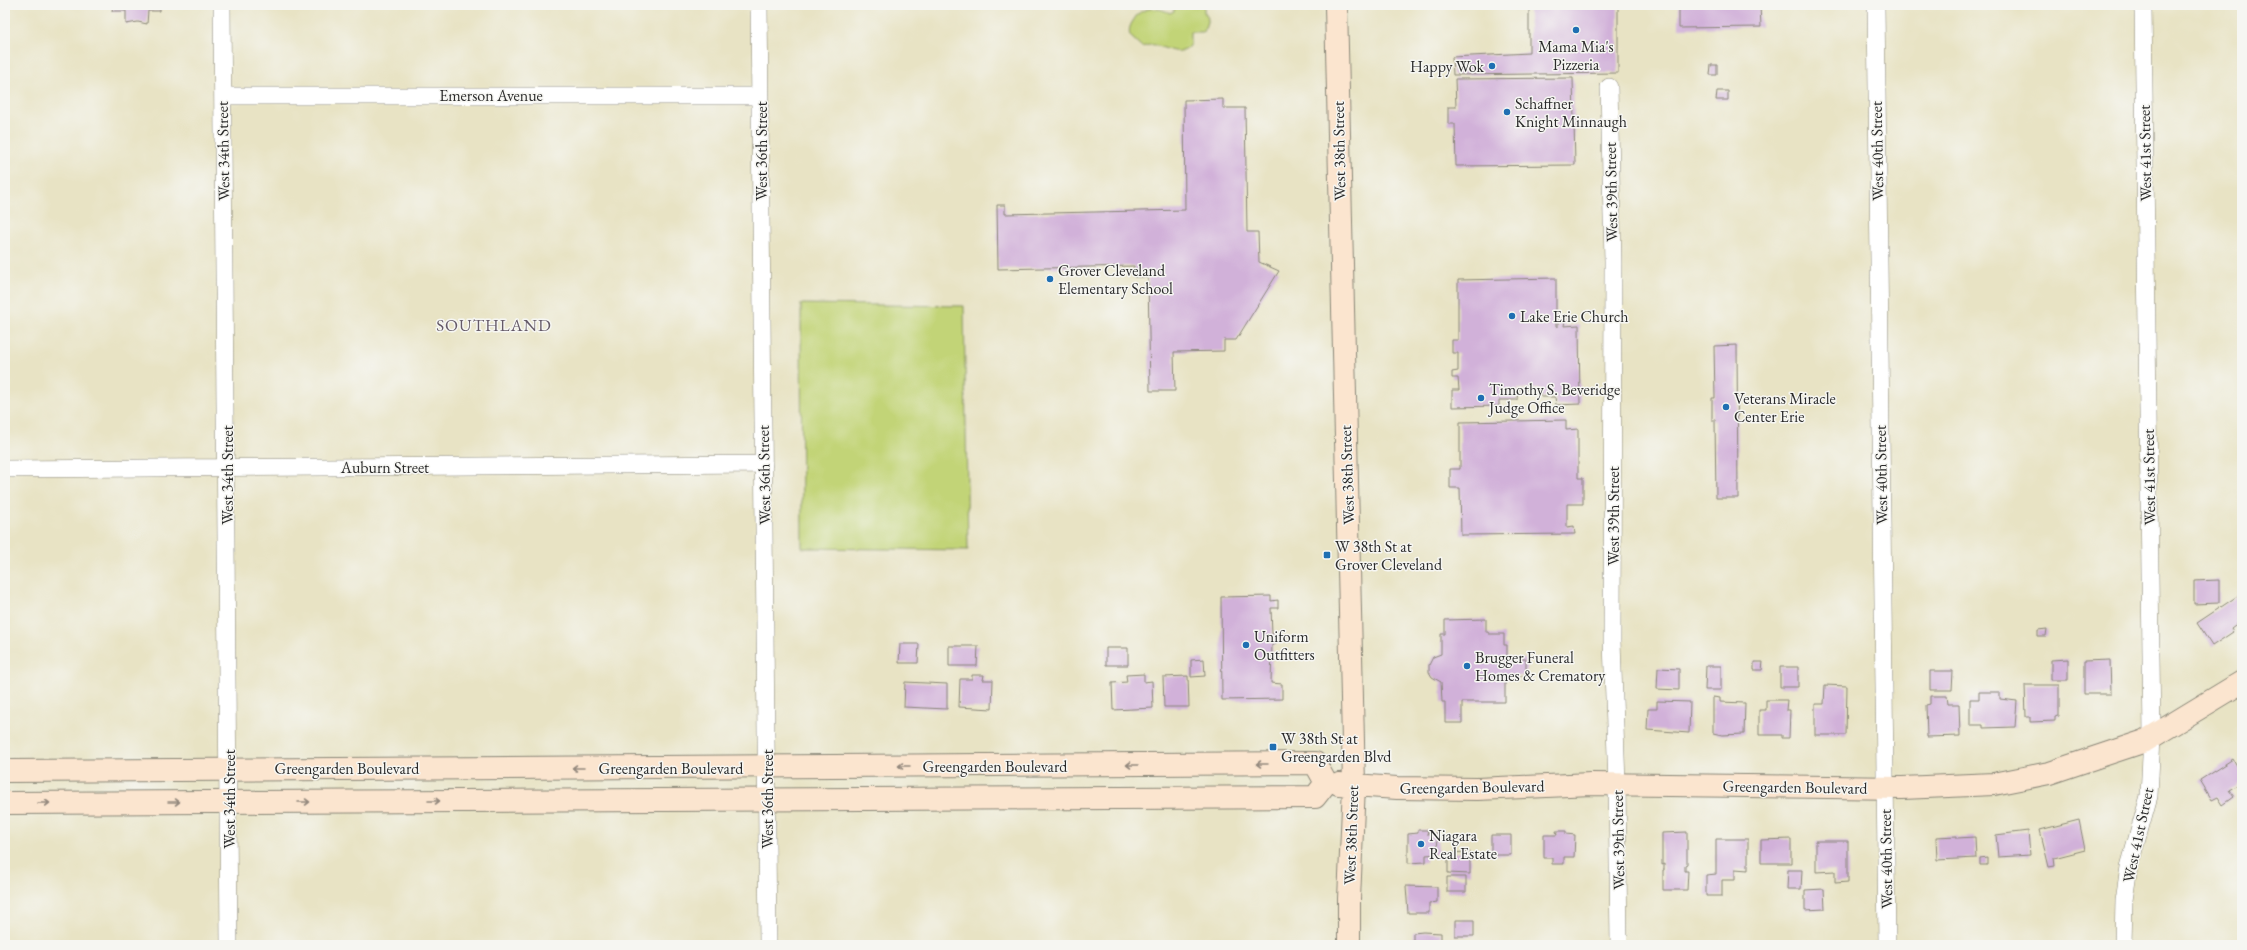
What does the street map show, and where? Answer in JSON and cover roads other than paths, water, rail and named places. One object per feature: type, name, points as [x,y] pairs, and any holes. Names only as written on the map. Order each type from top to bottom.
[{"type":"street","name":"West 34th Street","points":[[222,5],[229,768],[229,945]]},
{"type":"street","name":"West 36th Street","points":[[759,5],[768,945]]},
{"type":"street","name":"West 38th Street","points":[[1336,5],[1354,785],[1349,899],[1349,945]]},
{"type":"street","name":"West 40th Street","points":[[1876,5],[1887,945]]},
{"type":"street","name":"West 41st Street","points":[[2123,945],[2124,900],[2130,867],[2149,796],[2152,737],[2143,5]]},
{"type":"street","name":"West 39th Street","points":[[1609,87],[1612,262],[1612,641],[1617,784],[1619,945]]},
{"type":"street","name":"Emerson Avenue","points":[[222,96],[760,96]]},
{"type":"street","name":"Auburn Street","points":[[5,469],[764,464]]},
{"type":"street","name":"Greengarden Boulevard","points":[[1326,783],[1477,789],[1617,784],[1884,788],[1966,787],[2025,779],[2076,765],[2152,737],[2242,682]]},
{"type":"street","name":"Greengarden Boulevard","points":[[5,771],[229,768],[767,768],[1316,763],[1326,783]]},
{"type":"street","name":"Greengarden Boulevard","points":[[5,803],[1315,797],[1326,783]]},
{"type":"place","name":"Mama Mia's Pizzeria","points":[[1576,30]]},
{"type":"place","name":"Happy Wok","points":[[1492,66]]},
{"type":"place","name":"Schaffner Knight Minnaugh","points":[[1507,112]]},
{"type":"place","name":"Grover Cleveland Elementary School","points":[[1050,279]]},
{"type":"place","name":"Lake Erie Church","points":[[1512,316]]},
{"type":"place","name":"Timothy S. Beveridge Judge Office","points":[[1481,398]]},
{"type":"place","name":"Veterans Miracle Center Erie","points":[[1726,407]]},
{"type":"place","name":"W 38th St at Grover Cleveland","points":[[1327,555]]},
{"type":"place","name":"Uniform Outfitters","points":[[1246,645]]},
{"type":"place","name":"Brugger Funeral Homes & Crematory","points":[[1467,666]]},
{"type":"place","name":"W 38th St at Greengarden Blvd","points":[[1273,747]]},
{"type":"place","name":"Niagara Real Estate","points":[[1421,844]]},
{"type":"district","name":"SOUTHLAND","points":[[494,325]]}]
